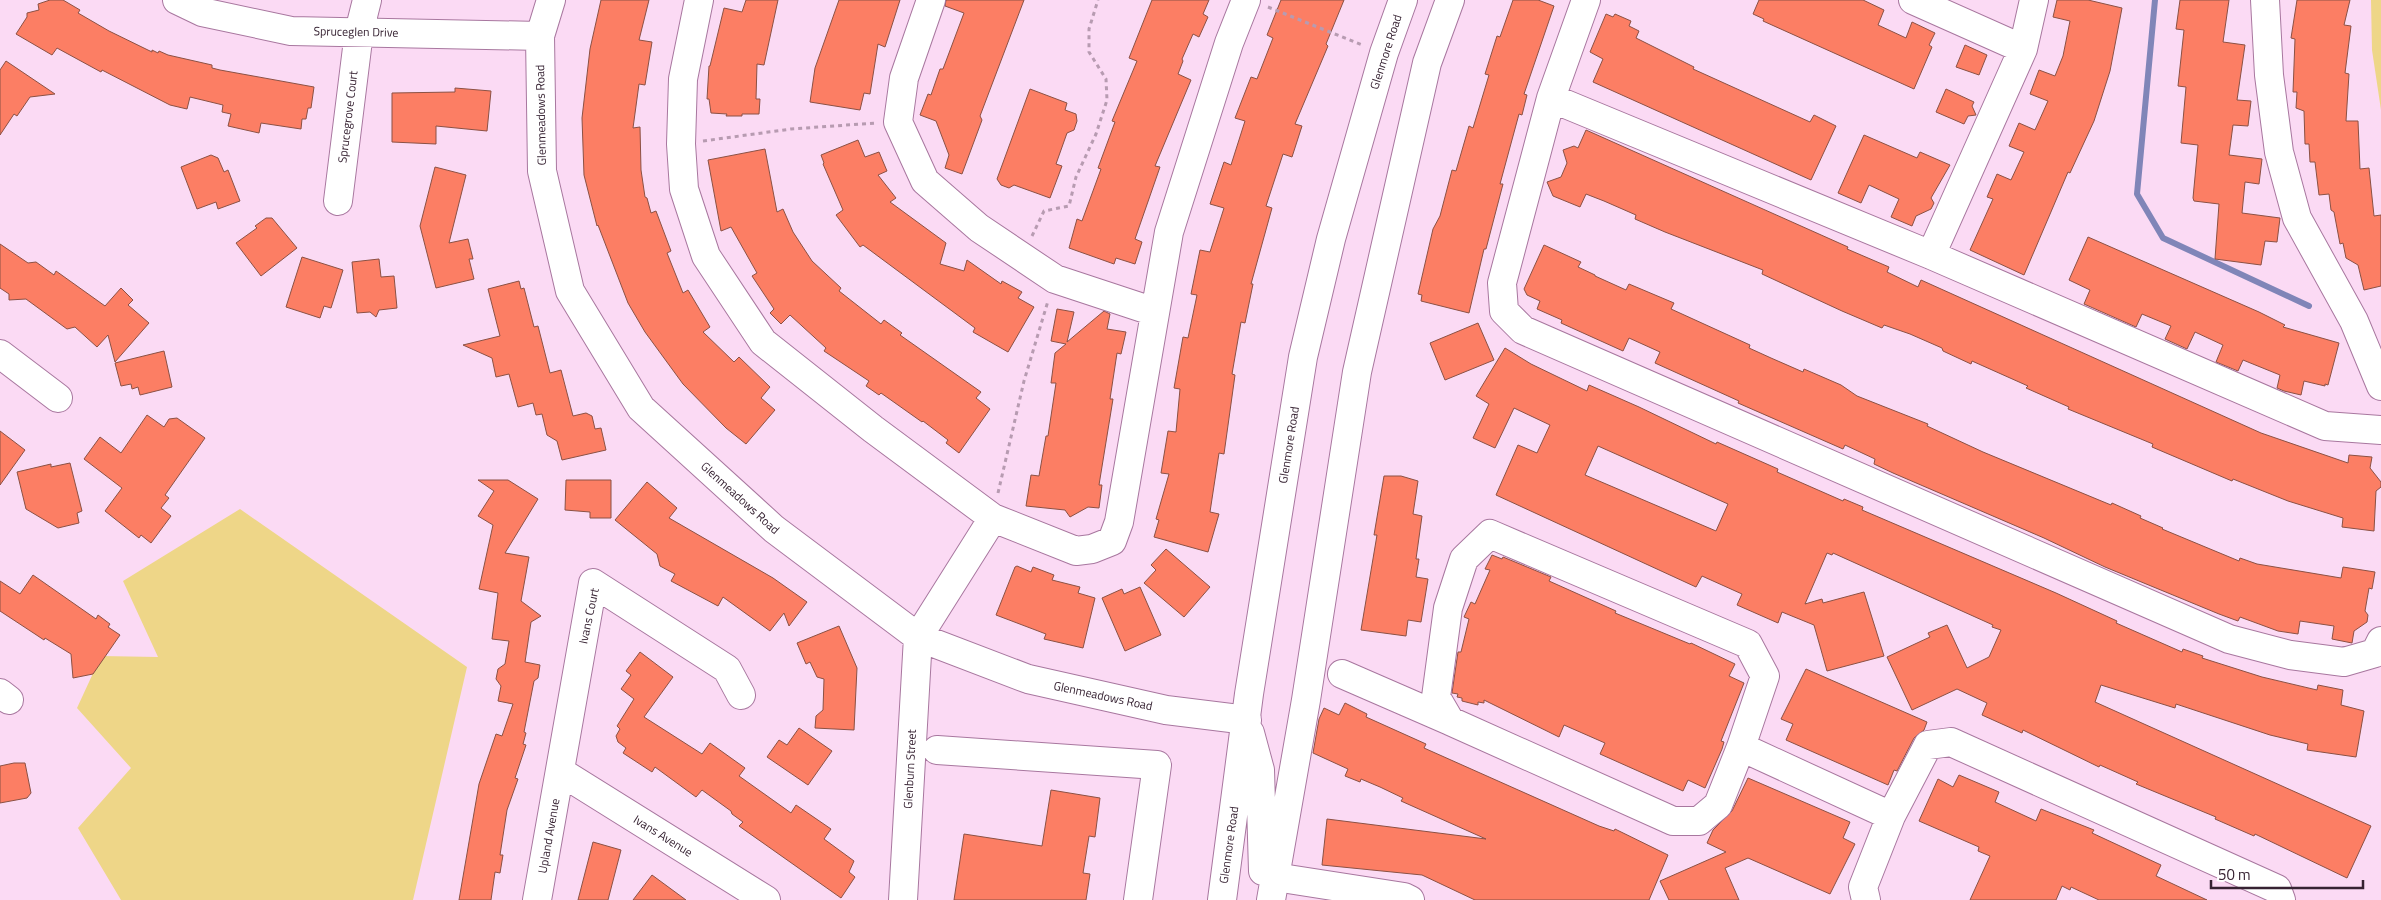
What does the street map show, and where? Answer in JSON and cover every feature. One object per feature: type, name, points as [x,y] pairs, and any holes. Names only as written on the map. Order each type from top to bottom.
[{"type":"street","name":"Spruceglen Drive","points":[[177,0],[202,12],[291,31],[540,36]]},
{"type":"street","name":"Sprucegrove Court","points":[[338,201],[359,32],[367,0]]},
{"type":"street","name":"Glenmeadows Road","points":[[551,0],[540,36],[542,172],[570,291],[641,408],[774,530],[918,637],[1028,679],[1166,710],[1247,720]]},
{"type":"street","points":[[699,0],[683,79],[680,144],[684,190],[706,256],[763,342],[873,429],[993,518],[1076,551],[1092,550],[1112,541],[1119,522],[1169,232],[1229,44],[1252,2]]},
{"type":"street","points":[[931,0],[904,78],[898,122],[925,181],[979,228],[1055,278],[1155,312]]},
{"type":"street","name":"Glenmore Road","points":[[1222,900],[1250,694],[1303,357],[1331,239],[1384,53],[1403,0]]},
{"type":"street","points":[[1270,892],[1306,700],[1357,372],[1427,63],[1450,0]]},
{"type":"street","points":[[1586,0],[1551,98],[1502,283],[1504,311],[1523,330],[2229,639],[2290,655],[2344,662],[2375,653],[2381,641]]},
{"type":"street","points":[[1913,0],[2023,49]]},
{"type":"street","points":[[1931,255],[2023,49],[2034,0]]},
{"type":"street","points":[[2265,0],[2269,75],[2279,152],[2297,218],[2354,320],[2381,386]]},
{"type":"street","points":[[1551,98],[1931,255],[2325,426],[2381,430]]},
{"type":"street","points":[[0,354],[58,398]]},
{"type":"street","points":[[918,637],[993,518]]},
{"type":"street","points":[[1342,674],[1673,821],[1699,821],[1718,805],[1765,676],[1748,644],[1490,534],[1464,559],[1448,608],[1436,698],[1450,721]]},
{"type":"street","name":"Ivans Court","points":[[561,772],[594,583],[727,669],[741,695]]},
{"type":"street","name":"Glenburn Street","points":[[903,900],[918,637]]},
{"type":"street","points":[[1247,720],[1260,770],[1270,892]]},
{"type":"street","points":[[1866,900],[1863,888],[1891,816],[1928,744],[1951,742],[2277,889],[2281,900]]},
{"type":"street","points":[[1741,746],[1891,816]]},
{"type":"street","points":[[937,750],[1157,765],[1138,900]]},
{"type":"street","name":"Upland Avenue","points":[[537,900],[561,772]]},
{"type":"street","name":"Ivans Avenue","points":[[561,772],[766,900]]},
{"type":"street","points":[[1270,892],[1404,897],[1410,900]]},
{"type":"path","points":[[1023,256],[1044,211],[1069,206],[1076,177],[1096,134],[1107,100],[1106,79],[1089,52],[1089,29],[1098,0]]},
{"type":"path","points":[[1252,2],[1384,53]]},
{"type":"path","points":[[680,144],[791,129],[898,122]]},
{"type":"path","points":[[993,518],[1024,382],[1055,278]]},
{"type":"shaded area","points":[[2371,0],[2381,0],[2381,110],[2372,50]]},
{"type":"shaded area","points":[[240,509],[467,667],[413,900],[121,900],[78,828],[131,768],[77,708],[101,656],[158,657],[123,581]]},
{"type":"building","points":[[50,0],[63,0],[80,10],[78,13],[152,52],[152,50],[158,53],[159,51],[168,55],[212,65],[212,68],[220,70],[314,87],[311,108],[308,108],[306,119],[302,119],[301,129],[261,123],[259,133],[228,126],[231,114],[222,112],[223,105],[190,97],[187,109],[170,105],[102,70],[101,72],[57,48],[52,55],[16,34],[27,17],[27,13],[39,10],[38,4]]},
{"type":"building","points":[[601,0],[649,0],[639,40],[652,42],[645,85],[639,84],[633,128],[640,127],[641,170],[645,197],[647,198],[651,213],[656,211],[671,251],[667,253],[683,293],[688,290],[710,327],[703,332],[734,362],[739,357],[770,387],[761,398],[775,410],[746,444],[726,428],[683,384],[645,332],[628,303],[597,226],[584,175],[582,118],[590,49]]},
{"type":"building","points":[[746,0],[778,0],[764,65],[757,64],[756,99],[760,99],[759,114],[726,116],[727,114],[711,113],[709,99],[707,99],[709,66],[724,8],[742,12]]},
{"type":"building","points":[[839,0],[900,0],[885,47],[878,44],[870,94],[864,93],[860,110],[810,102],[815,68]]},
{"type":"building","points":[[946,0],[1024,0],[980,116],[982,120],[962,174],[945,168],[949,155],[936,121],[920,115],[928,94],[931,95],[940,69],[943,69],[964,13],[945,6]]},
{"type":"building","points":[[1152,0],[1209,0],[1203,14],[1208,17],[1199,37],[1193,34],[1182,59],[1178,74],[1191,80],[1155,166],[1160,167],[1135,239],[1142,242],[1135,264],[1116,258],[1114,264],[1069,248],[1077,219],[1082,221],[1101,169],[1098,168],[1115,122],[1112,121],[1137,61],[1129,58]]},
{"type":"building","points":[[1281,0],[1344,0],[1326,44],[1328,46],[1295,124],[1302,126],[1292,157],[1283,154],[1266,206],[1272,208],[1251,284],[1253,284],[1245,323],[1241,322],[1232,374],[1235,375],[1224,454],[1219,453],[1210,512],[1219,514],[1208,552],[1154,537],[1159,520],[1156,519],[1169,474],[1161,473],[1168,431],[1176,432],[1180,389],[1174,388],[1183,337],[1188,338],[1197,295],[1191,294],[1200,250],[1210,252],[1224,208],[1210,204],[1224,162],[1231,165],[1245,121],[1235,118],[1251,77],[1257,79],[1273,38],[1267,35]]},
{"type":"building","points":[[1513,0],[1538,0],[1554,6],[1524,94],[1527,95],[1522,115],[1519,114],[1500,184],[1503,184],[1486,249],[1484,249],[1469,313],[1421,301],[1422,295],[1418,294],[1433,229],[1440,216],[1452,170],[1456,171],[1469,126],[1473,128],[1489,75],[1485,74],[1497,36],[1500,37]]},
{"type":"building","points":[[1759,0],[1863,0],[1884,10],[1878,25],[1906,38],[1912,22],[1935,33],[1929,45],[1932,47],[1914,89],[1763,21],[1764,19],[1753,14]]},
{"type":"building","points":[[2057,0],[2088,0],[2122,8],[2110,71],[2094,121],[2070,173],[2068,172],[2024,275],[1970,250],[1993,199],[1987,197],[1997,174],[2011,180],[2024,152],[2009,146],[2019,123],[2035,130],[2048,101],[2030,94],[2039,70],[2055,76],[2063,56],[2070,21],[2053,17]]},
{"type":"building","points":[[2180,0],[2229,0],[2223,42],[2245,45],[2237,100],[2251,101],[2248,126],[2233,125],[2229,155],[2262,159],[2259,184],[2245,182],[2242,213],[2280,218],[2277,242],[2265,241],[2261,265],[2215,259],[2219,204],[2194,201],[2193,198],[2198,145],[2181,143],[2186,87],[2178,86],[2184,30],[2176,29]]},
{"type":"building","points":[[2297,0],[2350,0],[2344,25],[2351,26],[2345,73],[2349,74],[2346,121],[2358,121],[2360,169],[2369,168],[2374,216],[2381,215],[2381,286],[2364,290],[2358,265],[2346,258],[2343,243],[2340,244],[2329,194],[2319,195],[2315,162],[2310,162],[2309,144],[2305,144],[2304,111],[2296,108],[2297,92],[2293,92],[2295,39],[2291,38]]},
{"type":"building","points":[[1606,14],[1613,17],[1615,14],[1631,21],[1629,26],[1639,31],[1636,38],[1694,67],[1693,69],[1810,122],[1814,115],[1836,126],[1811,180],[1593,82],[1603,59],[1590,52]]},
{"type":"building","points":[[1965,45],[1987,55],[1979,75],[1956,67]]},
{"type":"building","points":[[6,61],[55,94],[30,97],[17,116],[14,114],[0,135],[0,70]]},
{"type":"building","points":[[455,88],[491,91],[487,131],[436,126],[436,144],[392,142],[392,93],[455,92]]},
{"type":"building","points":[[1030,89],[1067,103],[1065,110],[1076,114],[1077,121],[1074,130],[1067,133],[1056,164],[1062,166],[1050,198],[1014,185],[1009,188],[1001,185],[997,179]]},
{"type":"building","points":[[1946,89],[1974,102],[1972,106],[1976,115],[1968,116],[1964,124],[1936,112]]},
{"type":"building","points":[[1586,130],[1848,247],[1847,249],[1889,267],[1887,272],[1918,287],[1921,280],[2261,433],[2348,463],[2349,455],[2372,457],[2370,468],[2381,482],[2381,487],[2376,491],[2374,531],[2342,527],[2343,518],[2288,501],[2233,479],[2232,481],[2152,447],[2153,444],[2068,409],[2069,407],[2026,388],[2028,386],[1972,361],[1971,364],[1943,351],[1942,348],[1910,334],[1884,325],[1882,328],[1842,311],[1762,274],[1763,270],[1635,219],[1636,215],[1604,201],[1586,194],[1580,207],[1553,196],[1547,182],[1561,177],[1567,163],[1563,150],[1574,146],[1578,148]]},
{"type":"building","points":[[1864,135],[1917,158],[1920,152],[1950,165],[1931,198],[1934,203],[1931,209],[1916,216],[1912,226],[1891,217],[1899,199],[1869,185],[1861,203],[1838,193]]},
{"type":"building","points":[[858,140],[865,157],[879,152],[887,171],[878,175],[896,198],[890,202],[946,243],[940,264],[964,271],[967,260],[1001,284],[1002,281],[1022,292],[1018,298],[1034,307],[1008,352],[973,332],[975,328],[863,245],[860,247],[836,215],[843,210],[821,155]]},
{"type":"building","points":[[765,149],[777,212],[783,209],[793,232],[812,261],[841,288],[839,291],[881,324],[884,320],[902,333],[900,335],[981,392],[976,398],[990,409],[959,453],[946,443],[948,440],[923,421],[881,393],[879,395],[866,386],[869,381],[824,351],[826,348],[790,315],[781,324],[770,313],[774,309],[752,276],[757,273],[731,227],[721,231],[708,160]]},
{"type":"building","points":[[211,155],[218,158],[224,172],[228,170],[240,201],[218,209],[216,202],[197,209],[181,167]]},
{"type":"building","points":[[435,167],[466,175],[449,243],[468,239],[473,259],[469,259],[474,279],[436,288],[420,226]]},
{"type":"building","points":[[266,218],[272,218],[297,248],[261,276],[236,243],[257,228],[255,226]]},
{"type":"building","points":[[2088,237],[2259,312],[2285,325],[2283,327],[2339,343],[2328,385],[2304,381],[2301,395],[2284,391],[2277,388],[2280,375],[2243,360],[2238,371],[2216,362],[2223,345],[2195,332],[2187,349],[2165,339],[2171,326],[2142,314],[2136,327],[2084,304],[2090,290],[2069,280]]},
{"type":"building","points":[[0,244],[28,263],[36,262],[54,275],[56,271],[105,306],[121,288],[133,300],[128,305],[149,323],[115,362],[108,335],[97,347],[75,327],[67,329],[26,299],[9,300],[9,294],[0,288]]},
{"type":"building","points":[[1544,245],[1581,262],[1578,267],[1626,290],[1629,284],[1674,303],[1671,309],[1750,345],[1749,348],[1803,372],[1804,369],[1841,385],[1857,396],[1928,424],[1927,426],[1983,452],[2111,505],[2112,503],[2141,516],[2140,518],[2162,529],[2239,561],[2240,558],[2257,564],[2341,578],[2343,567],[2375,572],[2372,589],[2369,588],[2365,611],[2368,615],[2367,622],[2354,631],[2352,643],[2332,639],[2334,626],[2300,621],[2298,634],[2278,631],[2240,617],[2238,621],[2219,614],[2105,567],[2044,538],[1893,473],[1874,464],[1875,459],[1845,445],[1843,449],[1738,403],[1739,401],[1655,363],[1660,352],[1629,338],[1623,351],[1561,323],[1562,320],[1537,309],[1540,301],[1527,295],[1524,289]]},
{"type":"building","points":[[302,257],[343,270],[331,308],[324,306],[320,318],[286,307]]},
{"type":"building","points":[[379,259],[381,277],[394,276],[397,308],[379,310],[376,317],[370,312],[357,313],[352,262]]},
{"type":"building","points":[[519,281],[521,289],[524,288],[534,327],[538,326],[550,373],[561,370],[573,416],[586,413],[592,416],[595,429],[601,428],[606,450],[562,460],[557,441],[547,435],[542,414],[536,415],[533,403],[518,407],[509,374],[496,377],[492,358],[463,345],[500,336],[488,289]]},
{"type":"building","points":[[1057,309],[1074,312],[1067,342],[1104,311],[1110,314],[1107,329],[1126,332],[1121,354],[1117,353],[1110,399],[1113,399],[1099,485],[1102,485],[1099,508],[1088,507],[1070,517],[1065,510],[1026,506],[1031,475],[1039,476],[1046,436],[1048,436],[1056,383],[1051,383],[1055,353],[1066,344],[1051,341]]},
{"type":"building","points":[[1478,323],[1494,360],[1445,380],[1430,343]]},
{"type":"building","points":[[1505,348],[1531,364],[1587,391],[1589,385],[1716,444],[1717,442],[1778,469],[1777,472],[1843,501],[1844,499],[1863,507],[1862,510],[2056,593],[2117,621],[2116,623],[2182,652],[2183,649],[2203,656],[2202,658],[2262,677],[2317,690],[2318,685],[2343,690],[2341,705],[2364,711],[2356,757],[2307,750],[2308,744],[2270,735],[2176,704],[2175,708],[2101,685],[2095,702],[2371,826],[2347,878],[2255,834],[2254,836],[2215,819],[2216,817],[2136,784],[2138,782],[2100,765],[2099,767],[2023,730],[2022,733],[1982,715],[1987,703],[1957,689],[1912,710],[1887,657],[1930,637],[1928,633],[1947,625],[1967,668],[1989,657],[2001,630],[1992,627],[1993,625],[1833,553],[1832,555],[1827,553],[1805,604],[1822,599],[1823,603],[1864,592],[1884,656],[1827,671],[1814,625],[1782,612],[1778,623],[1737,605],[1742,594],[1702,576],[1696,587],[1496,495],[1518,445],[1537,453],[1550,425],[1514,408],[1495,448],[1473,438],[1489,404],[1476,396]],"holes":[[[1598,446],[1728,504],[1716,531],[1585,475]]]},
{"type":"building","points":[[164,351],[172,387],[140,395],[138,387],[132,389],[131,384],[121,386],[115,363]]},
{"type":"building","points":[[147,415],[164,427],[169,419],[177,418],[205,438],[165,495],[169,498],[161,508],[171,516],[151,543],[141,535],[139,538],[105,511],[122,488],[84,459],[100,437],[121,453]]},
{"type":"building","points":[[0,431],[25,450],[0,485]]},
{"type":"building","points":[[70,463],[82,511],[77,513],[79,523],[58,528],[26,509],[17,472],[51,464],[51,467]]},
{"type":"building","points":[[1384,476],[1401,476],[1418,481],[1413,514],[1422,516],[1416,559],[1419,559],[1416,577],[1428,579],[1421,622],[1408,620],[1406,636],[1361,630],[1377,535],[1374,535]]},
{"type":"building","points":[[478,480],[508,480],[538,499],[505,553],[529,557],[521,601],[541,616],[531,622],[525,662],[540,665],[538,678],[534,681],[524,732],[526,733],[523,744],[526,745],[515,778],[518,779],[507,810],[500,855],[503,855],[500,873],[495,872],[491,900],[459,900],[479,784],[496,734],[502,736],[513,704],[498,701],[501,686],[496,679],[498,669],[505,664],[509,641],[492,639],[498,593],[479,589],[493,525],[478,516],[494,491]]},
{"type":"building","points":[[566,480],[611,480],[611,518],[590,518],[590,512],[565,510]]},
{"type":"building","points":[[647,482],[677,508],[669,518],[773,578],[807,602],[789,626],[784,613],[770,631],[723,597],[718,606],[671,581],[675,574],[660,566],[657,554],[615,520]]},
{"type":"building","points":[[1166,549],[1210,587],[1184,617],[1144,583],[1156,570],[1151,565]]},
{"type":"building","points":[[1492,555],[1502,559],[1503,557],[1551,577],[1549,581],[1616,611],[1615,613],[1691,643],[1735,664],[1729,676],[1744,683],[1721,741],[1724,742],[1722,749],[1705,788],[1688,780],[1683,791],[1600,754],[1605,743],[1564,725],[1559,737],[1484,700],[1484,703],[1478,702],[1478,705],[1462,701],[1462,698],[1457,697],[1458,694],[1452,693],[1458,652],[1461,652],[1469,619],[1464,617],[1471,602],[1475,604],[1490,570],[1485,569]]},
{"type":"building","points":[[1017,566],[1031,572],[1033,567],[1054,575],[1052,580],[1080,587],[1078,593],[1095,598],[1083,648],[1044,639],[1046,634],[996,615]]},
{"type":"building","points":[[33,575],[96,619],[98,615],[110,624],[108,627],[120,635],[93,674],[73,678],[71,654],[45,638],[44,640],[0,611],[0,581],[20,594]]},
{"type":"building","points":[[1140,587],[1161,635],[1125,651],[1102,598],[1122,589],[1124,594]]},
{"type":"building","points":[[839,626],[857,668],[854,730],[815,728],[816,716],[823,710],[824,679],[817,677],[810,662],[806,664],[797,643]]},
{"type":"building","points":[[640,652],[673,677],[644,717],[702,754],[710,743],[745,768],[739,776],[791,813],[796,805],[831,829],[824,839],[854,861],[849,872],[855,877],[841,898],[739,826],[743,822],[702,790],[696,797],[655,767],[652,772],[623,753],[626,748],[618,742],[616,736],[620,729],[617,726],[634,699],[621,689],[631,675],[626,671]]},
{"type":"building","points":[[1806,669],[1927,722],[1924,730],[1914,738],[1897,771],[1894,770],[1888,785],[1786,740],[1793,724],[1781,719]]},
{"type":"building","points":[[1345,703],[1367,714],[1366,717],[1426,744],[1424,748],[1599,826],[1614,831],[1615,829],[1668,855],[1649,900],[1475,900],[1422,875],[1322,865],[1327,819],[1486,839],[1401,801],[1403,798],[1380,787],[1361,779],[1360,782],[1345,776],[1348,769],[1313,753],[1319,719],[1324,708],[1339,715]]},
{"type":"building","points":[[799,728],[832,751],[808,785],[767,757],[779,740],[787,745]]},
{"type":"building","points":[[25,763],[31,793],[27,798],[0,803],[0,766]]},
{"type":"building","points":[[1959,775],[1999,792],[1995,802],[2036,821],[2041,809],[2094,830],[2092,833],[2161,865],[2156,876],[2207,900],[2099,900],[2071,887],[2070,890],[2062,886],[2056,900],[1970,900],[1990,856],[1978,851],[1979,847],[1919,821],[1938,779],[1953,787]]},
{"type":"building","points":[[1748,778],[1850,822],[1843,838],[1855,844],[1830,894],[1748,858],[1725,868],[1739,900],[1669,900],[1660,881],[1726,852],[1707,843],[1713,830],[1732,811]]},
{"type":"building","points":[[1051,790],[1100,798],[1095,837],[1089,836],[1083,873],[1090,874],[1086,900],[954,900],[964,834],[1042,846]]},
{"type":"building","points":[[593,842],[621,850],[608,900],[578,900]]},
{"type":"building","points":[[652,875],[686,900],[633,900]]},
{"type":"waterway","points":[[2155,0],[2137,194],[2163,238],[2309,306]]}]
